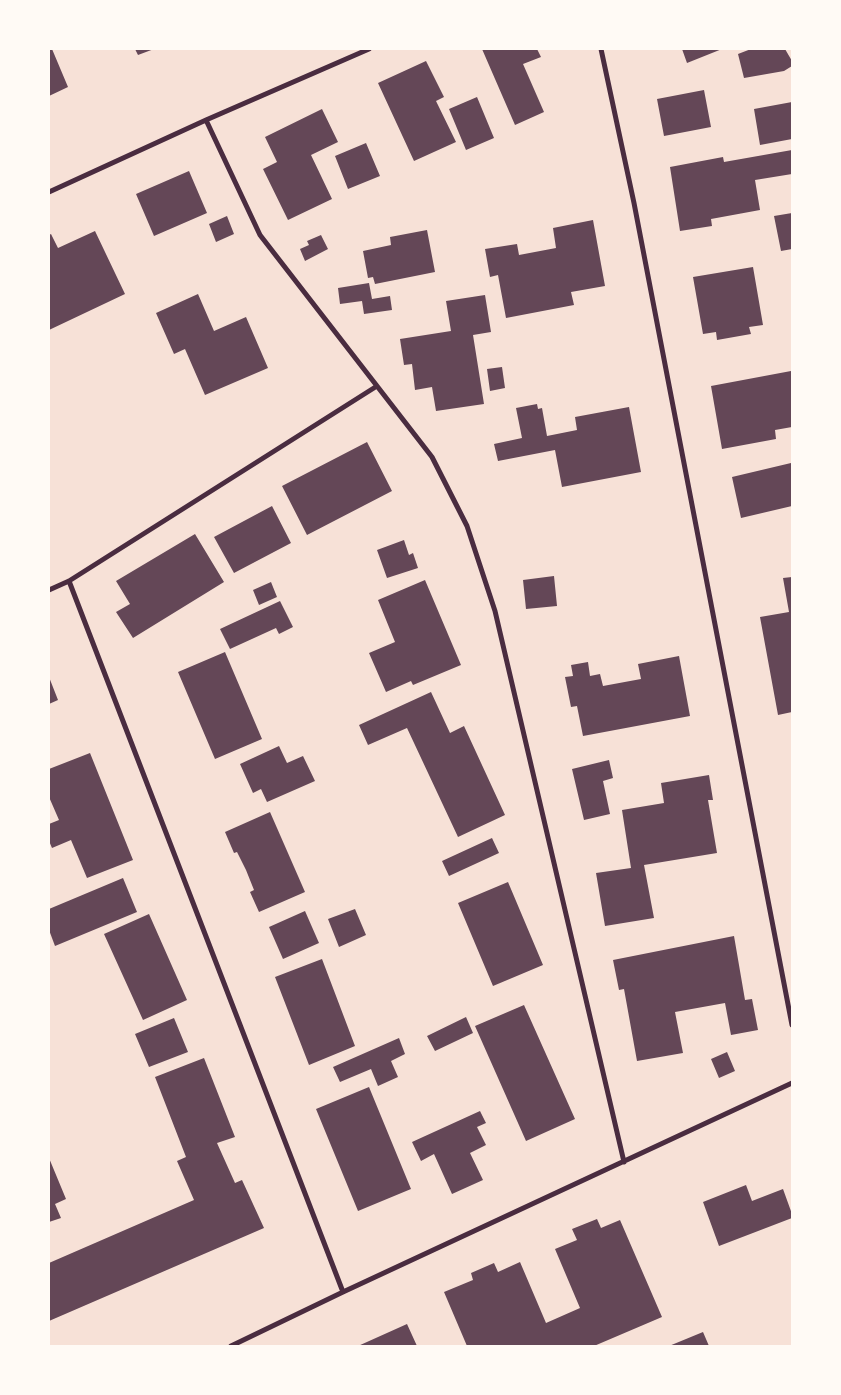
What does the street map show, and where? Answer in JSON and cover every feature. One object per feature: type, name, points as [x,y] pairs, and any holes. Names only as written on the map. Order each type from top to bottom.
[{"type":"street","points":[[49,192],[206,120],[369,49]]},
{"type":"street","points":[[601,49],[634,203],[792,1025]]},
{"type":"street","points":[[206,120],[260,235],[432,457],[467,526],[495,612],[624,1162]]},
{"type":"street","points":[[49,590],[69,581],[377,386]]},
{"type":"street","points":[[69,581],[343,1292]]},
{"type":"street","points":[[231,1346],[792,1083]]},
{"type":"building","points":[[49,49],[52,49],[68,87],[49,96]]},
{"type":"building","points":[[135,49],[154,49],[138,55]]},
{"type":"building","points":[[482,49],[537,49],[541,57],[523,64],[544,112],[515,125]]},
{"type":"building","points":[[682,49],[722,49],[687,63]]},
{"type":"building","points":[[751,49],[785,49],[792,61],[792,66],[784,71],[744,78],[738,54]]},
{"type":"building","points":[[426,61],[444,97],[436,101],[456,142],[414,161],[378,83]]},
{"type":"building","points":[[704,90],[711,127],[664,136],[657,99]]},
{"type":"building","points":[[477,97],[494,138],[466,150],[449,109]]},
{"type":"building","points":[[792,102],[792,139],[760,145],[754,109]]},
{"type":"building","points":[[322,109],[338,142],[311,155],[332,199],[288,220],[263,169],[277,162],[265,137]]},
{"type":"building","points":[[366,143],[380,176],[348,189],[335,156]]},
{"type":"building","points":[[792,150],[792,174],[755,180],[760,210],[711,219],[712,226],[680,231],[670,167],[723,157],[724,162]]},
{"type":"building","points":[[189,171],[207,213],[154,236],[136,194]]},
{"type":"building","points":[[792,213],[792,249],[781,251],[774,216]]},
{"type":"building","points":[[227,216],[234,234],[216,242],[209,224]]},
{"type":"building","points":[[593,220],[605,286],[571,292],[574,305],[506,318],[498,275],[490,277],[485,249],[517,244],[519,255],[556,248],[553,228]]},
{"type":"building","points":[[427,230],[435,272],[375,284],[373,277],[368,278],[363,251],[391,245],[390,237]]},
{"type":"building","points":[[95,231],[125,294],[49,330],[49,235],[51,234],[58,248]]},
{"type":"building","points":[[321,235],[328,249],[305,261],[300,249],[309,245],[307,241]]},
{"type":"building","points":[[753,267],[763,325],[749,327],[751,334],[717,340],[716,332],[703,334],[693,277]]},
{"type":"building","points":[[369,283],[372,299],[390,296],[392,310],[364,314],[362,301],[340,304],[338,288]]},
{"type":"building","points":[[198,294],[214,331],[246,317],[268,368],[205,395],[185,349],[174,354],[156,313]]},
{"type":"building","points":[[485,295],[491,332],[473,335],[484,404],[436,411],[432,387],[415,390],[412,364],[404,365],[400,339],[451,331],[446,301]]},
{"type":"building","points":[[502,367],[505,388],[490,391],[487,369]]},
{"type":"building","points":[[791,371],[792,427],[775,430],[776,439],[722,449],[711,386]]},
{"type":"building","points":[[537,404],[538,409],[542,408],[547,436],[577,430],[575,417],[629,407],[641,472],[562,487],[555,450],[498,461],[494,444],[522,438],[516,408]]},
{"type":"building","points":[[367,442],[392,491],[307,535],[282,486]]},
{"type":"building","points":[[791,463],[792,506],[741,518],[732,477]]},
{"type":"building","points":[[272,506],[291,543],[234,573],[214,537]]},
{"type":"building","points":[[195,534],[224,582],[133,638],[116,612],[130,604],[116,581]]},
{"type":"building","points":[[404,540],[409,555],[413,553],[418,568],[387,578],[377,550]]},
{"type":"building","points":[[554,576],[557,606],[526,609],[523,580]]},
{"type":"building","points":[[792,577],[792,712],[778,715],[760,617],[789,612],[783,578]]},
{"type":"building","points":[[425,580],[461,665],[413,685],[411,681],[386,692],[369,653],[395,642],[378,600]]},
{"type":"building","points":[[271,582],[277,597],[259,605],[253,590]]},
{"type":"building","points":[[280,601],[293,627],[279,634],[276,628],[230,649],[220,629]]},
{"type":"building","points":[[225,652],[262,739],[215,759],[178,672]]},
{"type":"building","points":[[679,656],[690,716],[583,736],[577,706],[571,707],[565,677],[573,676],[571,665],[588,662],[590,676],[600,674],[603,686],[641,679],[638,664]]},
{"type":"building","points":[[49,677],[58,700],[49,704]]},
{"type":"building","points":[[431,692],[450,733],[464,726],[505,815],[458,837],[407,728],[368,745],[359,725]]},
{"type":"building","points":[[279,746],[287,763],[303,756],[315,781],[267,802],[261,789],[253,793],[240,764]]},
{"type":"building","points":[[90,753],[133,860],[87,878],[71,840],[52,848],[49,841],[49,824],[59,820],[49,797],[49,769]]},
{"type":"building","points":[[609,760],[613,778],[603,781],[610,814],[584,820],[572,769]]},
{"type":"building","points":[[709,775],[713,800],[708,800],[717,853],[644,865],[654,918],[605,926],[596,873],[631,868],[622,810],[664,803],[661,783]]},
{"type":"building","points":[[270,812],[305,892],[259,912],[250,892],[254,890],[246,870],[237,852],[234,853],[225,832]]},
{"type":"building","points":[[492,838],[499,853],[449,876],[442,861]]},
{"type":"building","points":[[123,878],[137,912],[55,946],[49,930],[49,909]]},
{"type":"building","points":[[508,882],[543,965],[493,986],[458,903]]},
{"type":"building","points":[[355,909],[366,935],[339,947],[328,919]]},
{"type":"building","points":[[305,911],[319,943],[283,959],[269,927]]},
{"type":"building","points":[[149,914],[187,1000],[143,1020],[104,934]]},
{"type":"building","points":[[734,936],[745,1000],[752,999],[758,1030],[731,1035],[725,1003],[675,1012],[683,1053],[637,1061],[624,989],[619,990],[613,960]]},
{"type":"building","points":[[322,959],[355,1046],[309,1065],[275,977]]},
{"type":"building","points":[[524,1005],[575,1119],[526,1141],[475,1026]]},
{"type":"building","points":[[466,1017],[473,1033],[435,1051],[427,1036]]},
{"type":"building","points":[[174,1018],[188,1052],[149,1067],[135,1034]]},
{"type":"building","points":[[399,1038],[405,1054],[391,1061],[398,1077],[378,1086],[371,1069],[340,1082],[333,1067]]},
{"type":"building","points":[[727,1052],[735,1071],[719,1078],[711,1059]]},
{"type":"building","points":[[204,1058],[235,1137],[217,1143],[235,1183],[242,1180],[264,1228],[49,1321],[49,1263],[194,1200],[177,1161],[186,1157],[155,1077]]},
{"type":"building","points":[[369,1087],[411,1189],[358,1211],[316,1109]]},
{"type":"building","points":[[480,1111],[486,1123],[477,1127],[486,1145],[470,1153],[483,1180],[452,1194],[434,1154],[421,1161],[412,1142]]},
{"type":"building","points":[[49,1158],[66,1199],[55,1204],[61,1218],[49,1222]]},
{"type":"building","points":[[746,1185],[752,1201],[783,1189],[792,1218],[719,1246],[703,1202]]},
{"type":"building","points":[[597,1219],[601,1228],[620,1220],[662,1317],[594,1346],[467,1346],[444,1292],[473,1280],[471,1273],[494,1263],[498,1272],[520,1262],[546,1323],[580,1308],[555,1249],[577,1240],[572,1229]]},
{"type":"building","points":[[407,1324],[417,1346],[358,1346]]},
{"type":"building","points":[[703,1332],[709,1346],[669,1346]]}]
